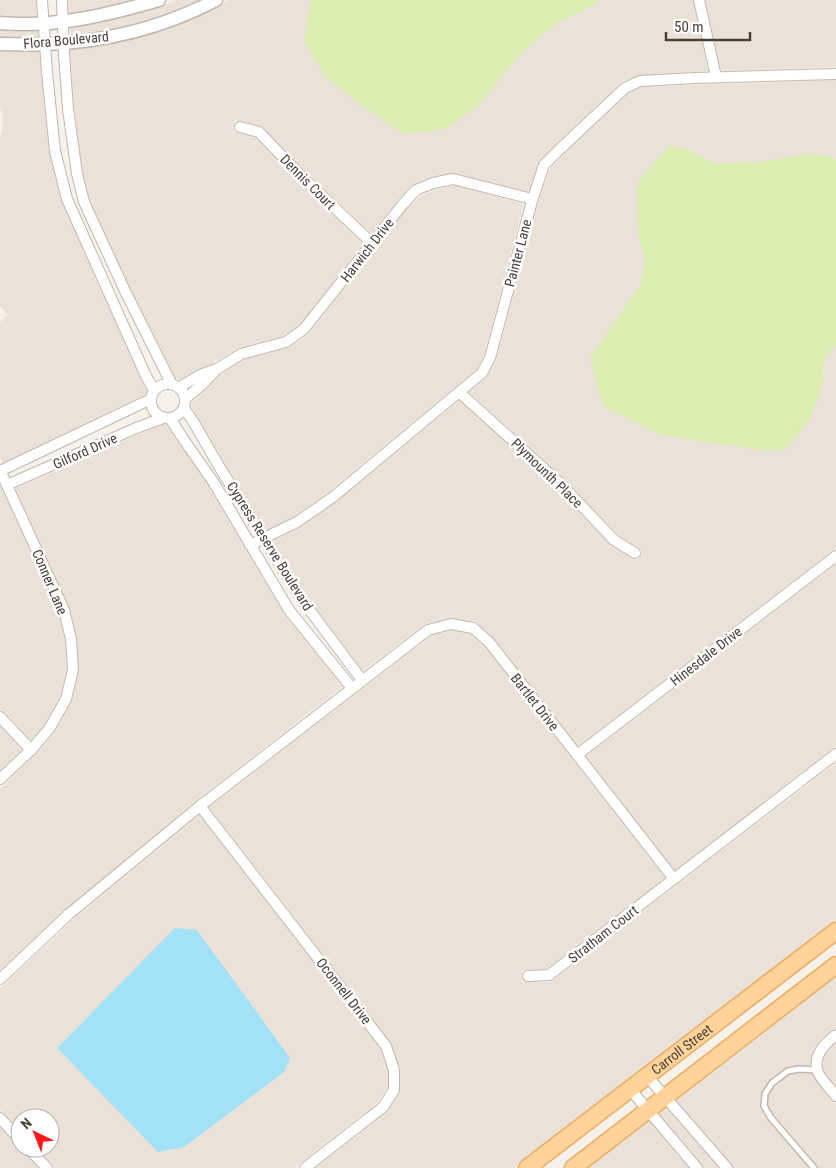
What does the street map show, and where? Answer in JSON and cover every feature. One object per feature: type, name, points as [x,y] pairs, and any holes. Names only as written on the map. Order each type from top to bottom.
[{"type":"main road","name":"Carroll Street","points":[[527,1168],[836,931]]},
{"type":"main road","name":"Carroll Street","points":[[573,1168],[836,965]]},
{"type":"street","points":[[42,0],[56,151],[67,199],[146,376],[152,395],[152,407],[156,414],[167,418],[176,417],[181,413],[185,403],[184,392],[175,385],[125,291],[84,202],[77,174],[68,109],[62,0]]},
{"type":"street","name":"Flora Boulevard","points":[[0,23],[64,22],[124,10],[159,0]]},
{"type":"street","name":"Flora Boulevard","points":[[0,44],[64,43],[120,35],[170,20],[216,0]]},
{"type":"street","points":[[699,0],[716,77]]},
{"type":"street","name":"Painter Lane","points":[[250,545],[297,522],[333,497],[482,373],[490,358],[532,199],[544,165],[625,88],[640,81],[836,74]]},
{"type":"street","points":[[51,111],[68,109]]},
{"type":"street","name":"Dennis Court","points":[[240,127],[259,132],[304,179],[372,243]]},
{"type":"street","name":"Harwich Drive","points":[[175,385],[217,369],[242,354],[286,342],[304,329],[402,204],[416,190],[433,183],[453,179],[532,199]]},
{"type":"street","points":[[93,258],[108,254]]},
{"type":"street","name":"Harwich Drive","points":[[185,403],[217,369]]},
{"type":"street","points":[[152,395],[161,384],[175,385]]},
{"type":"street","name":"Plymounth Place","points":[[460,392],[562,485],[614,540],[635,553]]},
{"type":"street","name":"Gilford Drive","points":[[0,471],[152,395]]},
{"type":"street","name":"Cypress Reserve Boulevard","points":[[185,403],[264,539],[302,600],[362,680]]},
{"type":"street","name":"Gilford Drive","points":[[7,485],[136,428],[167,418]]},
{"type":"street","name":"Cypress Reserve Boulevard","points":[[167,418],[214,483],[289,610],[352,688]]},
{"type":"street","name":"Conner Lane","points":[[0,471],[64,610],[71,639],[73,670],[66,699],[49,729],[31,750],[0,780]]},
{"type":"street","name":"Hinesdale Drive","points":[[577,755],[836,556]]},
{"type":"street","name":"Bartlet Drive","points":[[362,680],[428,630],[451,624],[473,628],[489,642],[674,879]]},
{"type":"street","points":[[0,979],[70,914],[200,806],[362,680]]},
{"type":"street","points":[[0,717],[31,750]]},
{"type":"street","points":[[674,879],[836,754]]},
{"type":"street","name":"Oconnell Drive","points":[[200,806],[386,1046],[394,1070],[394,1090],[383,1107],[304,1168]]},
{"type":"street","name":"Stratham Court","points":[[528,976],[549,976],[674,879]]},
{"type":"street","points":[[836,1035],[820,1049],[816,1070],[836,1096]]},
{"type":"street","points":[[647,1076],[727,1168]]},
{"type":"street","points":[[630,1089],[697,1168]]},
{"type":"street","points":[[0,1118],[10,1129]]},
{"type":"street","points":[[38,1158],[47,1168]]},
{"type":"lane","points":[[814,1168],[771,1118],[764,1106],[765,1094],[772,1083],[788,1071],[799,1069],[816,1070]]},
{"type":"shaded area","points":[[0,0],[36,0],[37,17],[0,17]]},
{"type":"shaded area","points":[[68,0],[136,0],[69,14]]},
{"type":"shaded area","points":[[176,0],[200,0],[168,14],[118,29],[70,36],[70,27],[126,16]]},
{"type":"shaded area","points":[[229,0],[312,0],[310,3],[478,106],[520,54],[557,23],[594,5],[597,0],[693,0],[708,71],[639,75],[622,82],[539,161],[528,192],[454,173],[431,177],[411,186],[371,234],[308,175],[263,128],[235,120],[233,131],[256,138],[300,183],[364,243],[300,325],[282,337],[238,348],[216,360],[213,364],[179,380],[175,378],[130,289],[89,200],[83,174],[74,109],[70,48],[95,46],[144,35],[217,7]]},
{"type":"shaded area","points":[[705,0],[836,0],[836,67],[720,71]]},
{"type":"shaded area","points":[[0,29],[38,29],[39,38],[0,38]]},
{"type":"shaded area","points":[[0,50],[40,50],[49,150],[61,200],[147,390],[146,394],[3,463],[0,457],[0,322],[8,315],[0,306],[0,136],[2,133],[3,115],[0,109]]},
{"type":"shaded area","points":[[836,80],[836,160],[830,156],[759,162],[714,163],[688,150],[638,233],[645,261],[640,285],[590,357],[823,383],[824,360],[836,345],[836,548],[577,747],[494,639],[474,622],[449,618],[425,624],[363,671],[307,597],[272,542],[301,527],[336,502],[460,400],[558,489],[610,544],[637,561],[643,552],[618,535],[566,481],[469,392],[486,378],[496,361],[537,207],[550,169],[629,93],[643,87]]},
{"type":"shaded area","points":[[454,185],[524,204],[484,355],[477,369],[328,492],[293,517],[265,531],[191,407],[192,402],[221,374],[244,359],[288,348],[308,335],[407,208],[420,196],[436,189]]},
{"type":"shaded area","points":[[167,424],[209,486],[284,613],[343,686],[192,804],[65,910],[0,970],[0,789],[54,734],[71,703],[79,672],[77,640],[69,608],[15,489]]},
{"type":"shaded area","points":[[0,484],[58,611],[65,640],[67,668],[60,696],[44,725],[30,741],[0,709]]},
{"type":"shaded area","points":[[836,564],[836,746],[674,871],[585,757]]},
{"type":"shaded area","points":[[452,630],[471,634],[485,646],[665,878],[546,969],[522,970],[523,982],[550,982],[553,980],[836,763],[836,922],[517,1168],[315,1168],[387,1112],[399,1094],[400,1068],[390,1042],[209,807],[431,636]]},
{"type":"shaded area","points":[[0,726],[22,749],[0,771]]},
{"type":"shaded area","points":[[200,815],[380,1048],[388,1070],[388,1087],[378,1102],[294,1168],[55,1168],[46,1158],[60,1158],[60,1108],[10,1108],[10,1120],[0,1110],[0,988],[74,919]]},
{"type":"shaded area","points":[[836,973],[836,1168],[583,1168]]},
{"type":"shaded area","points":[[0,1127],[10,1138],[10,1158],[29,1158],[39,1168],[0,1168]]},
{"type":"green space","points":[[312,0],[597,0],[594,5],[557,23],[520,54],[478,106],[445,129],[404,134],[360,105],[325,76],[304,41]]},
{"type":"green space","points":[[670,145],[688,150],[714,163],[759,162],[806,154],[830,156],[836,160],[836,345],[824,360],[823,383],[810,419],[785,450],[759,450],[661,435],[603,406],[590,357],[640,285],[645,261],[638,233],[637,183]]},
{"type":"water","points":[[175,928],[197,930],[290,1058],[284,1072],[184,1147],[158,1152],[57,1048]]}]
